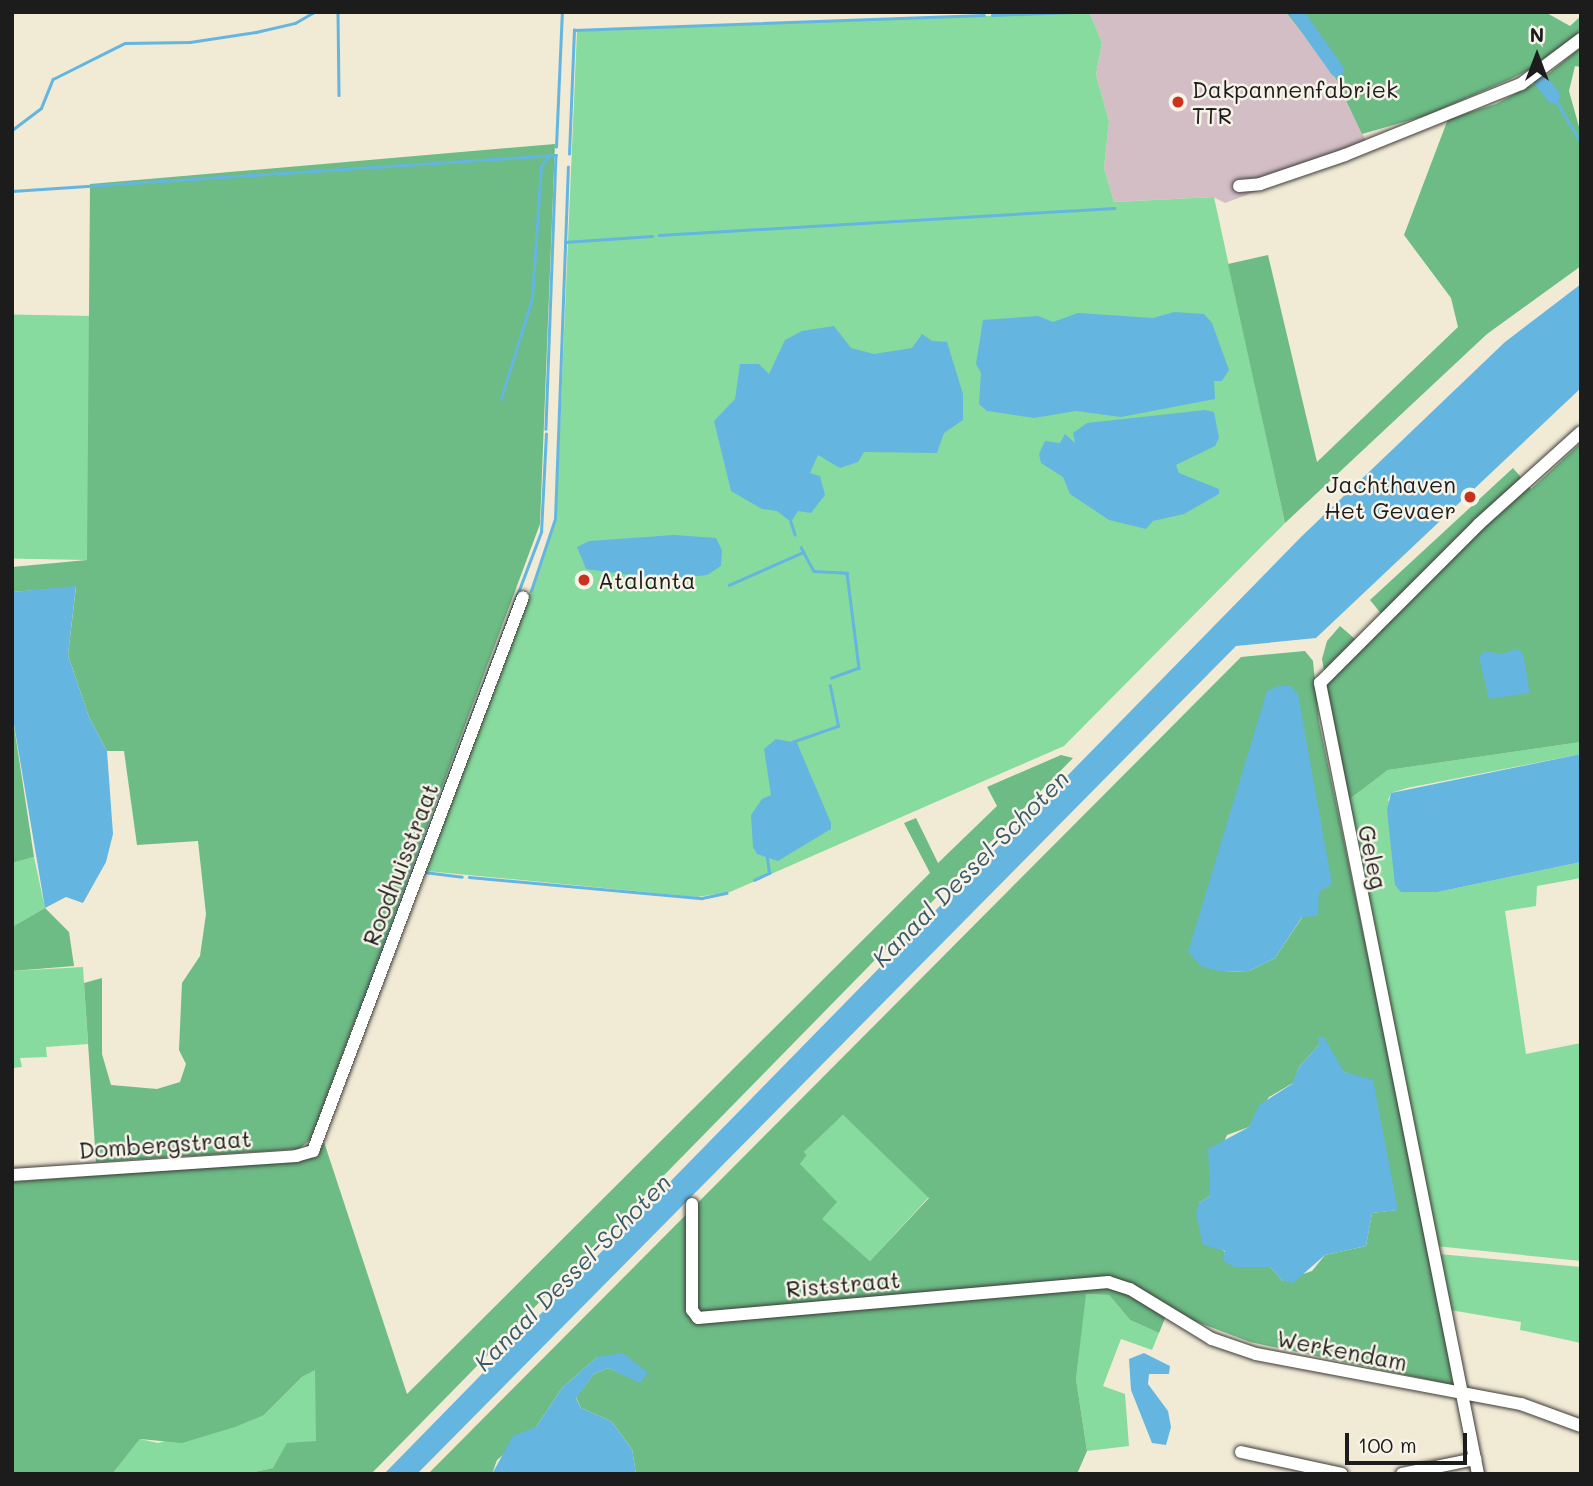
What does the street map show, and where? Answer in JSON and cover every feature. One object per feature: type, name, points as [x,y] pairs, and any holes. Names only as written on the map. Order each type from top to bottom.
[{"type":"street","points":[[1239,186],[1260,184],[1345,155],[1521,84],[1581,39]]},
{"type":"street","name":"Geleg","points":[[1461,1394],[1320,683],[1479,523],[1581,432]]},
{"type":"street","name":"Roodhuisstraat","points":[[316,1145],[523,597]]},
{"type":"street","name":"Dombergstraat","points":[[12,1175],[296,1156],[316,1145]]},
{"type":"street","name":"Riststraat","points":[[692,1203],[692,1310],[698,1318],[1108,1282]]},
{"type":"street","name":"Werkendam","points":[[1108,1282],[1130,1289],[1212,1339],[1256,1354],[1521,1404],[1581,1426]]},
{"type":"street","points":[[1461,1394],[1478,1474]]},
{"type":"street","points":[[1241,1452],[1342,1474]]},
{"type":"street","points":[[1402,1474],[1475,1459]]},
{"type":"shaded area","points":[[1089,12],[1286,12],[1333,73],[1370,149],[1225,203],[1213,197],[1114,202],[1104,168],[1109,121],[1096,75],[1102,42]]},
{"type":"green space","points":[[1089,12],[1102,42],[1096,75],[1109,121],[1104,168],[1114,202],[1214,197],[1285,523],[1064,746],[730,892],[697,897],[426,871],[556,521],[577,31]]},
{"type":"green space","points":[[1286,12],[1545,12],[1570,26],[1581,16],[1581,32],[1544,62],[1513,78],[1425,116],[1362,134],[1333,73]]},
{"type":"green space","points":[[1581,47],[1581,67],[1575,66],[1569,91],[1581,134],[1581,266],[1487,334],[1285,523],[1228,264],[1268,255],[1317,462],[1458,327],[1451,298],[1404,235],[1448,119],[1496,104],[1541,80]]},
{"type":"green space","points":[[555,144],[540,524],[311,1139],[299,1149],[96,1162],[84,983],[102,978],[102,1054],[111,1085],[157,1089],[180,1082],[186,1064],[179,1050],[182,983],[200,956],[206,914],[198,841],[137,845],[124,751],[107,751],[89,717],[68,655],[76,587],[12,592],[12,567],[87,560],[90,184]]},
{"type":"green space","points":[[12,315],[92,316],[88,560],[12,559]]},
{"type":"green space","points":[[1581,443],[1581,742],[1388,770],[1347,801],[1322,659],[1327,641],[1340,626],[1355,639],[1383,616],[1370,600],[1513,468],[1531,489]]},
{"type":"green space","points":[[1305,651],[1313,661],[1319,722],[1440,1301],[1453,1385],[1250,1342],[1168,1311],[1159,1333],[1130,1320],[1109,1295],[1086,1294],[1076,1379],[1087,1451],[1077,1474],[636,1474],[632,1449],[611,1421],[581,1408],[576,1397],[594,1374],[608,1368],[640,1382],[597,1357],[562,1388],[536,1427],[497,1460],[492,1474],[428,1474],[1241,657]],"holes":[[[1319,892],[1275,958],[1249,971],[1225,972]],[[1319,1045],[1344,1072],[1364,1079],[1397,1210],[1372,1213],[1366,1246],[1325,1255],[1312,1271],[1283,1281],[1270,1267],[1224,1261],[1225,1252],[1217,1246],[1199,1203],[1210,1196],[1212,1170],[1227,1135],[1249,1127],[1269,1097],[1293,1083],[1299,1067]],[[843,1115],[929,1198],[870,1261],[822,1219],[837,1202],[800,1164],[807,1155],[804,1152]]]},
{"type":"green space","points":[[12,713],[34,857],[12,863]]},
{"type":"green space","points":[[1581,742],[1581,754],[1407,788],[1391,793],[1388,800],[1438,892],[1581,862],[1581,878],[1537,886],[1536,906],[1505,911],[1526,1054],[1581,1043],[1581,1261],[1435,1246],[1347,801],[1388,770]]},
{"type":"green space","points":[[1061,755],[1073,758],[371,1474],[245,1474],[273,1468],[287,1443],[316,1441],[315,1370],[302,1377],[264,1415],[235,1427],[182,1443],[140,1439],[113,1473],[12,1474],[12,1182],[302,1160],[317,1156],[324,1142],[407,1394],[930,873],[904,823],[916,818],[938,863],[997,806],[987,787]]},
{"type":"green space","points":[[34,857],[45,908],[12,927],[12,863]]},
{"type":"green space","points":[[45,908],[69,932],[74,966],[12,971],[12,927]]},
{"type":"green space","points":[[83,967],[88,1044],[46,1047],[47,1057],[20,1058],[22,1067],[12,1068],[12,971]]},
{"type":"green space","points":[[843,1115],[929,1197],[870,1261],[821,1219],[800,1164],[807,1155],[804,1152]]},
{"type":"green space","points":[[1439,1254],[1581,1267],[1581,1343],[1520,1330],[1521,1322],[1450,1310]]},
{"type":"green space","points":[[1085,1294],[1109,1295],[1130,1320],[1159,1333],[1152,1350],[1121,1339],[1103,1386],[1125,1394],[1129,1446],[1087,1451],[1076,1379]]},
{"type":"green space","points":[[316,1369],[316,1441],[273,1468],[245,1474],[113,1473],[140,1439],[158,1443],[264,1415],[302,1377]]},
{"type":"water","points":[[1581,284],[1581,388],[1316,638],[1236,646],[417,1474],[384,1474],[1301,537],[1505,342]]},
{"type":"water","points":[[1174,312],[1204,314],[1212,323],[1229,370],[1222,381],[1214,381],[1215,399],[1121,417],[1076,411],[1034,418],[987,411],[979,404],[981,373],[976,364],[983,320],[1038,316],[1053,322],[1078,313],[1153,318]]},
{"type":"water","points":[[834,326],[851,348],[874,354],[912,348],[922,334],[932,341],[947,342],[963,394],[963,420],[944,433],[937,453],[864,452],[858,462],[840,468],[818,455],[810,473],[820,476],[825,495],[811,513],[798,511],[791,522],[777,511],[762,509],[731,491],[714,421],[735,399],[740,364],[759,364],[769,374],[785,340],[802,331]]},
{"type":"water","points":[[1205,410],[1214,412],[1219,438],[1215,446],[1176,465],[1179,473],[1219,489],[1219,494],[1184,514],[1153,521],[1146,529],[1109,520],[1070,494],[1063,477],[1041,463],[1039,454],[1045,441],[1060,443],[1065,434],[1075,443],[1073,433],[1087,423]]},
{"type":"water","points":[[674,535],[716,538],[722,550],[721,566],[707,575],[671,579],[622,574],[586,569],[577,547],[589,541]]},
{"type":"water","points":[[76,586],[68,655],[89,717],[107,751],[113,834],[106,862],[83,903],[66,897],[45,908],[12,713],[12,592]]},
{"type":"water","points":[[1517,649],[1523,653],[1530,693],[1489,699],[1479,658],[1484,651],[1502,654]]},
{"type":"water","points":[[1279,686],[1290,686],[1298,694],[1332,884],[1319,892],[1318,916],[1302,917],[1275,958],[1249,971],[1225,972],[1202,967],[1188,952],[1267,691]]},
{"type":"water","points":[[776,739],[797,743],[831,823],[831,829],[778,861],[757,854],[753,847],[751,815],[762,799],[771,795],[764,749]]},
{"type":"water","points":[[1581,754],[1581,862],[1438,892],[1401,892],[1395,885],[1387,810],[1391,793]]},
{"type":"water","points":[[1318,1037],[1324,1037],[1344,1072],[1373,1080],[1398,1210],[1372,1213],[1366,1246],[1325,1255],[1293,1283],[1283,1281],[1270,1267],[1234,1267],[1223,1261],[1225,1251],[1203,1245],[1196,1214],[1199,1203],[1210,1196],[1208,1149],[1249,1127],[1259,1105],[1292,1084],[1299,1067],[1319,1045]]},
{"type":"water","points":[[623,1353],[648,1373],[640,1383],[608,1368],[594,1374],[576,1398],[581,1408],[611,1421],[632,1449],[636,1474],[492,1474],[513,1436],[536,1427],[562,1388],[597,1357]]},
{"type":"water","points":[[1144,1353],[1170,1366],[1169,1374],[1149,1374],[1148,1384],[1168,1411],[1171,1427],[1166,1445],[1152,1443],[1131,1390],[1129,1359]]},
{"type":"waterway","points":[[12,130],[41,108],[53,79],[125,43],[190,42],[256,32],[295,23],[314,12]]},
{"type":"waterway","points":[[338,12],[339,95]]},
{"type":"waterway","points":[[556,147],[562,12]]},
{"type":"waterway","points":[[992,15],[1073,12]]},
{"type":"waterway","points":[[1296,12],[1337,70]]},
{"type":"waterway","points":[[569,154],[574,30],[984,15]]},
{"type":"waterway","points":[[1539,78],[1553,96]]},
{"type":"waterway","points":[[1553,96],[1581,142]]},
{"type":"waterway","points":[[501,399],[532,298],[541,166],[550,155]]},
{"type":"waterway","points":[[12,191],[556,155],[546,429]]},
{"type":"waterway","points":[[531,591],[555,519],[568,167]]},
{"type":"waterway","points":[[659,235],[1114,208]]},
{"type":"waterway","points":[[565,242],[652,236]]},
{"type":"waterway","points":[[357,1017],[541,532],[546,434]]},
{"type":"waterway","points":[[791,522],[795,534]]},
{"type":"waterway","points":[[801,547],[814,571],[847,573],[859,668],[832,678]]},
{"type":"waterway","points":[[729,585],[803,552]]},
{"type":"waterway","points":[[792,742],[838,726],[830,686]]},
{"type":"waterway","points":[[754,880],[769,873],[767,858]]},
{"type":"waterway","points":[[424,872],[462,877]]},
{"type":"waterway","points":[[469,877],[702,898],[726,893]]},
{"type":"place","name":"Dakpannenfabriek TTR","points":[[1178,102]]},
{"type":"place","name":"Jachthaven Het Gevaer","points":[[1470,497]]},
{"type":"place","name":"Atalanta","points":[[584,580]]},
{"type":"water label","name":"Kanaal Dessel-Schoten","points":[[970,868]]},
{"type":"water label","name":"Kanaal Dessel-Schoten","points":[[572,1272]]}]
